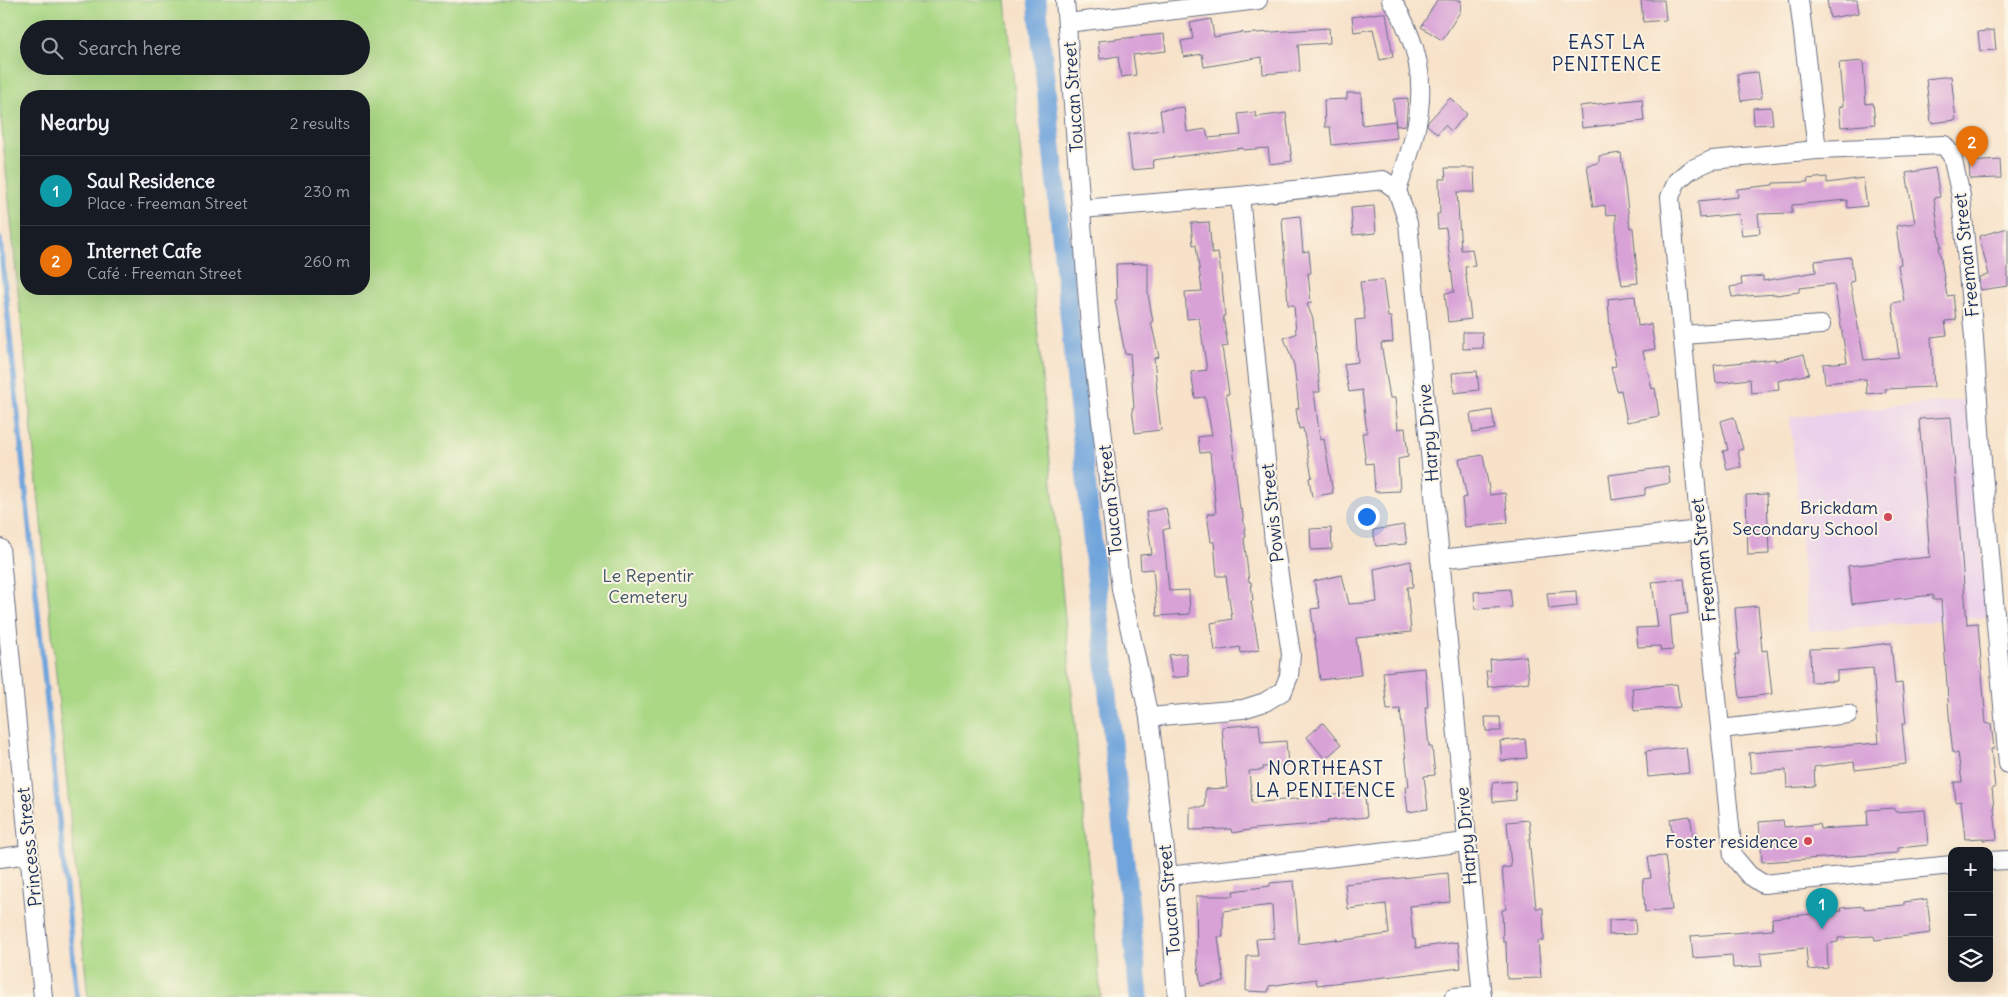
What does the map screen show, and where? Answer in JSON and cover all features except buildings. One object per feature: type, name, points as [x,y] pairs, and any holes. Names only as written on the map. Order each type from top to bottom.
[{"type":"street","name":"Toucan Street","points":[[1064,0],[1090,328],[1121,589],[1149,717],[1168,876],[1177,997]]},
{"type":"street","points":[[1067,23],[1223,2],[1258,0]]},
{"type":"street","points":[[1081,209],[1240,196],[1383,180],[1397,190],[1412,150],[1421,98],[1421,73],[1413,42],[1399,11],[1391,0]]},
{"type":"street","points":[[1799,0],[1817,150]]},
{"type":"street","name":"Freeman Street","points":[[1948,865],[1763,884],[1748,874],[1734,856],[1700,530],[1670,197],[1677,181],[1690,170],[1712,160],[1817,150],[1944,145],[1952,156],[1961,196],[2008,764]]},
{"type":"street","name":"Harpy Drive","points":[[1397,190],[1408,223],[1482,996]]},
{"type":"street","name":"Powis Street","points":[[1149,717],[1243,709],[1265,702],[1283,691],[1289,676],[1291,654],[1274,542],[1240,196]]},
{"type":"street","points":[[1683,335],[1821,325]]},
{"type":"street","points":[[1440,559],[1700,530]]},
{"type":"street","name":"Princess Street","points":[[0,548],[43,997]]},
{"type":"street","points":[[1721,729],[1848,714]]},
{"type":"street","points":[[1168,876],[1467,842]]},
{"type":"street","points":[[0,858],[29,854]]},
{"type":"street","points":[[1993,861],[2008,860]]},
{"type":"street","points":[[1454,997],[1482,996]]},
{"type":"shaded area","name":"Brickdam Secondary School","points":[[1969,399],[1987,617],[1809,631],[1790,417]]},
{"type":"green space","name":"Le Repentir Cemetery","points":[[0,0],[1006,0],[1101,997],[88,997],[0,109]]},
{"type":"waterway","points":[[1037,0],[1139,997]]},
{"type":"waterway","points":[[0,239],[77,997]]},
{"type":"place","name":"Internet Cafe","points":[[1972,167]]},
{"type":"place","name":"Brickdam Secondary School","points":[[1888,517]]},
{"type":"place","name":"Foster residence","points":[[1808,841]]},
{"type":"place","name":"Saul Residence","points":[[1822,929]]},
{"type":"district","name":"EAST LA PENITENCE","points":[[1607,53]]},
{"type":"district","name":"NORTHEAST LA PENITENCE","points":[[1326,779]]}]
